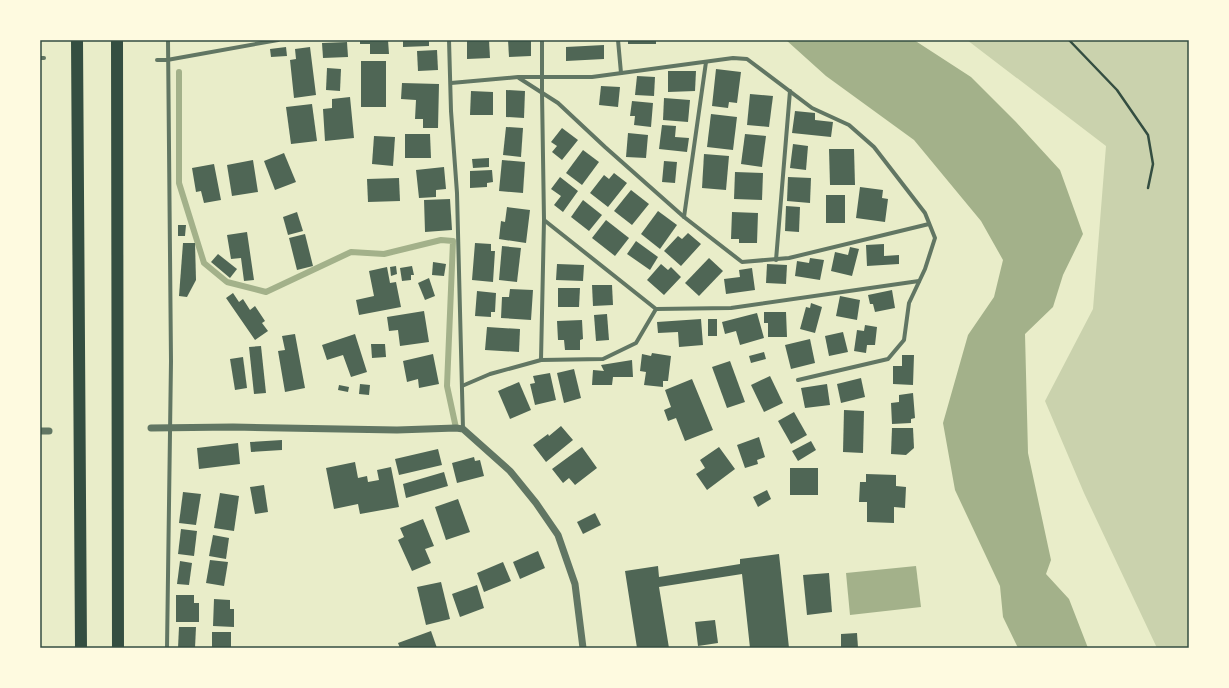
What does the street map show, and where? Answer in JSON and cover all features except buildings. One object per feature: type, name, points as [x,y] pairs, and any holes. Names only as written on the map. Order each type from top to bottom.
[{"type":"highway","points":[[76,40],[81,648]]},
{"type":"highway","points":[[117,40],[118,648]]},
{"type":"street","points":[[167,648],[170,353],[168,40]]},
{"type":"street","points":[[157,60],[167,60],[278,40]]},
{"type":"street","points":[[449,40],[451,112],[457,193],[463,429]]},
{"type":"street","points":[[542,40],[544,220],[542,360]]},
{"type":"street","points":[[618,40],[621,73]]},
{"type":"street","points":[[451,83],[518,77],[592,77],[733,58],[747,59],[812,108],[849,125],[874,147],[925,213],[935,238],[925,269],[909,303],[904,340],[888,360],[798,380]]},
{"type":"street","points":[[684,217],[706,62]]},
{"type":"street","points":[[518,77],[558,103],[605,148],[684,217],[742,262],[789,258],[929,224]]},
{"type":"street","points":[[776,260],[790,91]]},
{"type":"street","points":[[544,220],[656,309],[731,308],[919,281]]},
{"type":"street","points":[[462,386],[490,374],[542,360],[603,359],[636,343],[656,309]]},
{"type":"street","points":[[151,428],[233,427],[397,430],[463,429],[510,471],[536,503],[558,535],[575,584],[583,648]]},
{"type":"street","points":[[40,431],[49,431]]},
{"type":"path","points":[[1069,40],[1117,90],[1148,135],[1153,164],[1148,188]]},
{"type":"shaded area","points":[[786,40],[914,40],[971,77],[1016,122],[1060,170],[1083,234],[1063,275],[1053,307],[1025,334],[1028,453],[1051,560],[1046,574],[1069,599],[1088,648],[1018,648],[1003,617],[1000,586],[955,490],[943,423],[968,335],[994,297],[1003,260],[981,221],[914,140],[826,76]]},
{"type":"shaded area","points":[[967,40],[1189,40],[1189,648],[1157,648],[1084,493],[1045,401],[1093,309],[1106,146]]},
{"type":"shaded area","points":[[916,566],[921,607],[850,615],[846,573]]},
{"type":"waterway","points":[[179,72],[179,183],[204,263],[227,282],[266,292],[351,252],[384,254],[441,240],[453,241],[447,386],[456,428]]}]
